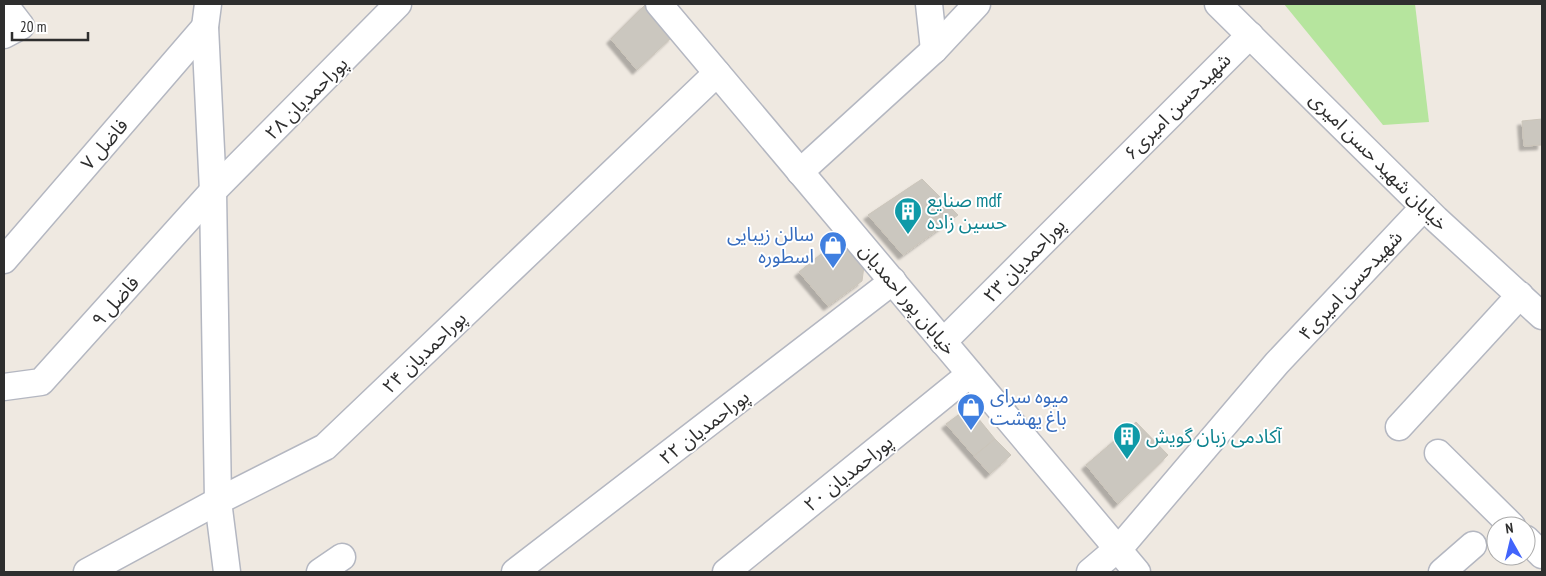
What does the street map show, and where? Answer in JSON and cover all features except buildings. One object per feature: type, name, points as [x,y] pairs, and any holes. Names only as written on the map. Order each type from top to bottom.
[{"type":"street","points":[[4,4],[12,30]]},
{"type":"street","name":"پوراحمدیان ۲۸","points":[[213,191],[398,4]]},
{"type":"street","name":"خیابان پور احمدیان","points":[[659,4],[1137,572]]},
{"type":"street","points":[[929,4],[934,50]]},
{"type":"street","points":[[800,172],[934,50],[977,4]]},
{"type":"street","name":"خیابان شهید حسن امیری","points":[[1218,4],[1424,207],[1542,316]]},
{"type":"street","points":[[206,15],[213,191],[218,501],[227,572]]},
{"type":"street","name":"فاضل ۷","points":[[4,260],[206,15]]},
{"type":"street","name":"شهیدحسن امیری۶","points":[[1105,178],[1250,34]]},
{"type":"street","name":"پوراحمدیان ۲۴","points":[[88,572],[218,501],[325,447],[717,73]]},
{"type":"street","name":"پوراحمدیان ۲۳","points":[[943,342],[1105,178]]},
{"type":"street","name":"فاضل ۹","points":[[4,387],[41,382],[213,191]]},
{"type":"street","name":"شهیدحسن امیری۴","points":[[1090,572],[1118,550],[1276,363],[1424,207]]},
{"type":"street","name":"پوراحمدیان ۲۲","points":[[515,572],[893,282]]},
{"type":"street","points":[[1399,428],[1520,295]]},
{"type":"street","name":"پوراحمدیان ۲۰","points":[[726,572],[970,374]]},
{"type":"street","points":[[1438,453],[1502,516]]},
{"type":"street","points":[[1442,572],[1473,546]]},
{"type":"street","points":[[320,572],[342,557]]},
{"type":"green space","points":[[1284,4],[1415,4],[1429,122],[1383,125]]},
{"type":"place","name":"صنایع mdf حسین زاده","points":[[908,235]]},
{"type":"place","name":"سالن زیبایی اسطوره","points":[[833,269]]},
{"type":"place","name":"میوه سرای باغ یهشت","points":[[971,431]]},
{"type":"place","name":"آکادمی زبان گویش","points":[[1127,460]]}]
